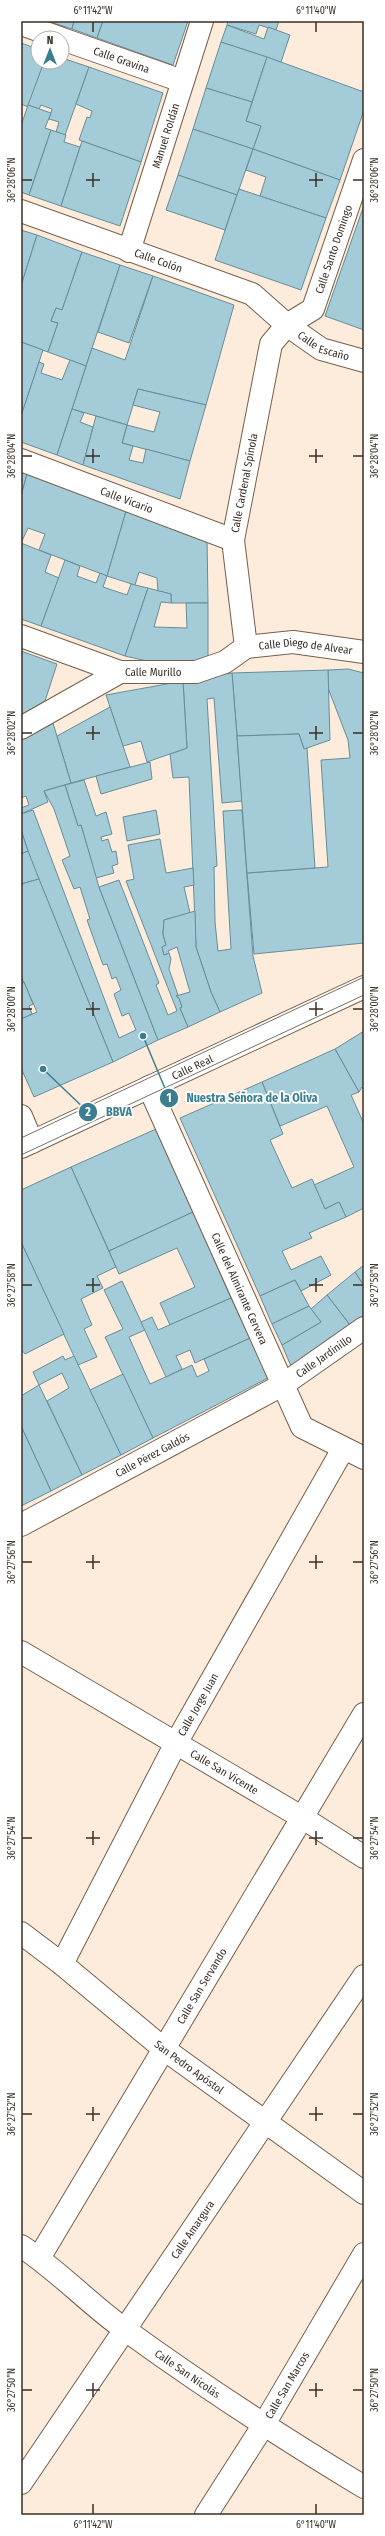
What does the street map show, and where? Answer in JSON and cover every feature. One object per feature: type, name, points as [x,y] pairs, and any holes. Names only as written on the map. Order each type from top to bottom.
[{"type":"street","name":"Manuel Roldán","points":[[129,251],[202,21]]},
{"type":"street","name":"Calle Gravina","points":[[21,24],[38,30]]},
{"type":"street","name":"Calle Gravina","points":[[70,41],[182,81]]},
{"type":"street","name":"Calle Santo Domingo","points":[[282,321],[313,310],[364,160]]},
{"type":"street","name":"Calle Colón","points":[[21,211],[252,294],[282,321]]},
{"type":"street","name":"Calle Escaño","points":[[282,321],[321,349],[364,361]]},
{"type":"street","name":"Calle Cardenal Spínola","points":[[246,647],[233,540],[271,344],[282,321]]},
{"type":"street","name":"Calle Vicario","points":[[21,460],[233,540]]},
{"type":"street","points":[[21,636],[120,672]]},
{"type":"street","name":"Calle Diego de Alvear","points":[[246,647],[293,642],[364,652]]},
{"type":"street","name":"Calle Murillo","points":[[21,728],[120,672],[196,672],[225,662],[246,647]]},
{"type":"street","name":"Calle Real","points":[[27,1145],[364,987]]},
{"type":"street","name":"Calle del Almirante Cervera","points":[[149,1087],[302,1426],[343,1449],[364,1458]]},
{"type":"street","points":[[21,1116],[27,1145]]},
{"type":"street","name":"Calle Jardinillo","points":[[284,1384],[364,1328]]},
{"type":"street","name":"Calle Pérez Galdós","points":[[21,1525],[284,1384]]},
{"type":"street","name":"Calle Jorge Juan","points":[[62,1964],[176,1743],[343,1449]]},
{"type":"street","name":"Calle San Vicente","points":[[21,1652],[303,1818],[364,1857]]},
{"type":"street","name":"Calle San Servando","points":[[30,2252],[164,2049],[364,1714]]},
{"type":"street","name":"San Pedro Apóstol","points":[[21,1933],[62,1964],[164,2049],[364,2193]]},
{"type":"street","name":"Calle Amargura","points":[[21,2483],[264,2121],[364,1976]]},
{"type":"street","name":"Calle San Nicolás","points":[[30,2252],[125,2330],[263,2426],[364,2487]]},
{"type":"street","name":"Calle San Marcos","points":[[206,2515],[263,2426],[364,2254]]},
{"type":"building","points":[[47,21],[74,21],[72,29]]},
{"type":"building","points":[[74,21],[103,21],[97,38],[72,29]]},
{"type":"building","points":[[103,21],[188,21],[173,65],[97,38]]},
{"type":"building","points":[[228,21],[279,21],[276,30],[259,25],[256,34],[227,25]]},
{"type":"building","points":[[227,25],[264,39],[268,27],[290,35],[281,62],[221,42]]},
{"type":"building","points":[[221,42],[267,57],[252,102],[206,88]]},
{"type":"building","points":[[21,43],[30,46],[30,70],[41,70],[28,107],[21,104]]},
{"type":"building","points":[[267,57],[364,92],[364,110],[340,180],[253,149],[261,126],[246,121]]},
{"type":"building","points":[[70,61],[89,67],[65,135],[56,132],[59,122],[49,119],[52,109],[41,105],[39,109],[28,105],[41,70],[70,70]]},
{"type":"building","points":[[89,67],[163,93],[141,162],[79,140],[87,117],[90,118],[92,111],[76,104]]},
{"type":"building","points":[[206,88],[252,102],[246,121],[261,126],[253,149],[193,129]]},
{"type":"building","points":[[28,105],[51,113],[45,128],[51,130],[29,195],[21,192],[21,126]]},
{"type":"building","points":[[193,129],[253,149],[237,195],[178,175]]},
{"type":"building","points":[[51,130],[66,135],[64,142],[80,147],[61,206],[29,195]]},
{"type":"building","points":[[82,141],[141,162],[120,226],[61,206]]},
{"type":"building","points":[[253,149],[340,180],[326,218],[260,196],[266,177],[246,170]]},
{"type":"building","points":[[178,175],[237,195],[225,230],[166,210]]},
{"type":"building","points":[[239,189],[326,218],[301,290],[215,260]]},
{"type":"building","points":[[364,205],[364,330],[325,316]]},
{"type":"building","points":[[21,230],[37,235],[21,286]]},
{"type":"building","points":[[37,235],[82,252],[62,310],[56,308],[51,321],[58,323],[48,352],[21,342],[21,286]]},
{"type":"building","points":[[82,252],[120,265],[86,366],[48,352],[58,323],[51,321],[56,308],[62,310]]},
{"type":"building","points":[[120,265],[153,276],[129,343],[98,332]]},
{"type":"building","points":[[153,276],[234,305],[206,405],[138,389],[127,425],[72,409],[92,348],[125,360]]},
{"type":"building","points":[[21,342],[43,350],[21,416]]},
{"type":"building","points":[[70,360],[86,366],[57,455],[21,442],[21,416],[39,362],[44,364],[41,373],[62,380]]},
{"type":"building","points":[[138,389],[206,405],[190,461],[122,443],[127,425],[154,432],[160,412],[133,405]]},
{"type":"building","points":[[72,409],[84,413],[80,422],[93,427],[83,465],[57,455]]},
{"type":"building","points":[[96,416],[127,425],[122,443],[133,446],[129,460],[143,463],[146,449],[190,461],[180,499],[83,465]]},
{"type":"building","points":[[21,472],[27,474],[21,496]]},
{"type":"building","points":[[27,474],[127,508],[107,576],[39,550],[45,534],[28,528],[21,543],[21,496]]},
{"type":"building","points":[[127,508],[207,536],[208,603],[171,603],[171,594],[158,591],[157,578],[139,572],[135,585],[107,576]]},
{"type":"building","points":[[21,543],[51,555],[45,572],[59,578],[41,626],[21,619]]},
{"type":"building","points":[[65,560],[80,566],[77,576],[96,583],[100,573],[107,576],[103,587],[127,595],[131,584],[148,588],[125,656],[41,626]]},
{"type":"building","points":[[148,588],[171,594],[171,603],[161,602],[154,627],[187,628],[186,603],[208,603],[208,658],[205,661],[160,664],[125,656]]},
{"type":"building","points":[[21,651],[57,664],[45,701],[21,715]]},
{"type":"building","points":[[348,669],[364,673],[364,943],[254,954],[247,873],[328,867],[321,760],[350,758],[348,740],[328,688],[328,670]]},
{"type":"building","points":[[328,670],[330,740],[304,749],[299,734],[237,736],[232,673]]},
{"type":"building","points":[[232,673],[242,801],[222,803],[214,698],[207,699],[217,866],[214,867],[215,922],[218,951],[231,949],[223,811],[242,810],[253,956],[262,993],[220,1012],[211,992],[196,947],[189,777],[173,778],[170,754],[187,748],[183,681]]},
{"type":"building","points":[[183,681],[187,748],[147,762],[141,741],[123,746],[106,695]]},
{"type":"building","points":[[110,707],[130,767],[71,783],[57,736]]},
{"type":"building","points":[[53,723],[71,783],[44,791],[48,802],[21,814],[21,808],[29,805],[26,796],[21,798],[21,740]]},
{"type":"building","points":[[299,734],[304,749],[307,748],[315,868],[247,873],[237,736]]},
{"type":"building","points":[[150,762],[152,779],[101,794],[96,776]]},
{"type":"building","points":[[84,780],[96,816],[106,812],[112,834],[101,837],[102,841],[108,839],[112,852],[116,851],[118,864],[112,866],[114,873],[96,878],[81,825],[78,826],[65,785]]},
{"type":"building","points":[[65,785],[78,826],[81,825],[99,887],[158,1040],[113,1062],[31,860],[21,830],[21,814],[33,810],[119,1038],[136,1030],[129,1013],[122,1016],[114,994],[121,990],[116,977],[112,979],[107,964],[103,965],[87,920],[90,919],[80,887],[74,889],[62,860],[70,856],[54,809],[44,791]]},
{"type":"building","points":[[156,810],[160,834],[127,841],[123,817]]},
{"type":"building","points":[[21,830],[28,851],[21,854]]},
{"type":"building","points":[[160,839],[166,873],[193,868],[194,885],[184,887],[190,913],[164,920],[163,934],[166,945],[162,947],[164,955],[169,953],[171,959],[169,969],[178,995],[176,996],[179,998],[182,1007],[180,1008],[188,1027],[158,1040],[99,887],[119,880],[159,983],[156,985],[168,1015],[177,1011],[126,881],[134,879],[128,845]]},
{"type":"building","points":[[28,851],[39,879],[21,884],[21,854]]},
{"type":"building","points":[[39,879],[113,1062],[34,1097],[21,1068],[21,1019],[37,1012],[21,976],[21,884]]},
{"type":"building","points":[[195,911],[196,947],[211,992],[220,1012],[188,1027],[180,1008],[182,1007],[179,998],[176,996],[190,992],[177,947],[168,951],[169,953],[164,955],[162,947],[166,945],[163,934],[164,920]]},
{"type":"building","points":[[24,982],[33,1004],[29,1006],[32,1014],[21,1019],[21,984]]},
{"type":"building","points":[[364,1031],[364,1090],[362,1087],[359,1092],[335,1049]]},
{"type":"building","points":[[335,1049],[359,1092],[351,1095],[364,1124],[364,1208],[346,1217],[339,1202],[325,1209],[314,1185],[354,1167],[327,1106],[280,1126],[262,1082]]},
{"type":"building","points":[[262,1082],[283,1134],[270,1140],[292,1188],[312,1179],[325,1209],[339,1202],[346,1217],[309,1233],[312,1238],[282,1251],[291,1270],[321,1256],[331,1275],[301,1291],[295,1280],[260,1296],[180,1118]]},
{"type":"building","points":[[156,1129],[193,1212],[109,1251],[71,1167]]},
{"type":"building","points":[[71,1167],[116,1267],[97,1276],[103,1288],[81,1299],[92,1325],[84,1329],[97,1357],[78,1365],[21,1242],[21,1190]]},
{"type":"building","points":[[193,1212],[231,1298],[170,1325],[160,1303],[195,1287],[177,1248],[119,1274],[109,1251]]},
{"type":"building","points":[[21,1242],[64,1334],[25,1354],[21,1349]]},
{"type":"building","points":[[364,1265],[364,1286],[355,1272]]},
{"type":"building","points":[[355,1272],[364,1286],[364,1315],[350,1325],[327,1295]]},
{"type":"building","points":[[295,1280],[309,1306],[272,1324],[260,1296]]},
{"type":"building","points":[[122,1281],[145,1330],[129,1337],[150,1384],[192,1365],[197,1377],[209,1371],[204,1359],[250,1338],[268,1378],[153,1438],[105,1337],[123,1329],[104,1290]]},
{"type":"building","points":[[327,1295],[350,1325],[291,1366],[282,1345],[321,1322],[311,1309]]},
{"type":"building","points":[[231,1298],[250,1338],[195,1363],[190,1350],[176,1356],[182,1369],[166,1377],[141,1322],[152,1317],[158,1330]]},
{"type":"building","points":[[309,1306],[321,1322],[282,1345],[272,1324]]},
{"type":"building","points":[[63,1356],[65,1360],[74,1356],[121,1455],[82,1475],[47,1401],[69,1388],[62,1373],[39,1385],[33,1372]]},
{"type":"building","points":[[123,1374],[153,1438],[121,1455],[90,1390]]},
{"type":"building","points":[[39,1385],[82,1475],[51,1491],[21,1426],[21,1396]]},
{"type":"building","points":[[21,1426],[51,1491],[21,1506]]},
{"type":"tram line","points":[[21,1138],[364,977]]},
{"type":"tram line","points":[[21,1155],[364,995]]},
{"type":"place","name":"Nuestra Señora de la Oliva","points":[[143,1036]]},
{"type":"place","name":"BBVA","points":[[43,1069]]}]
